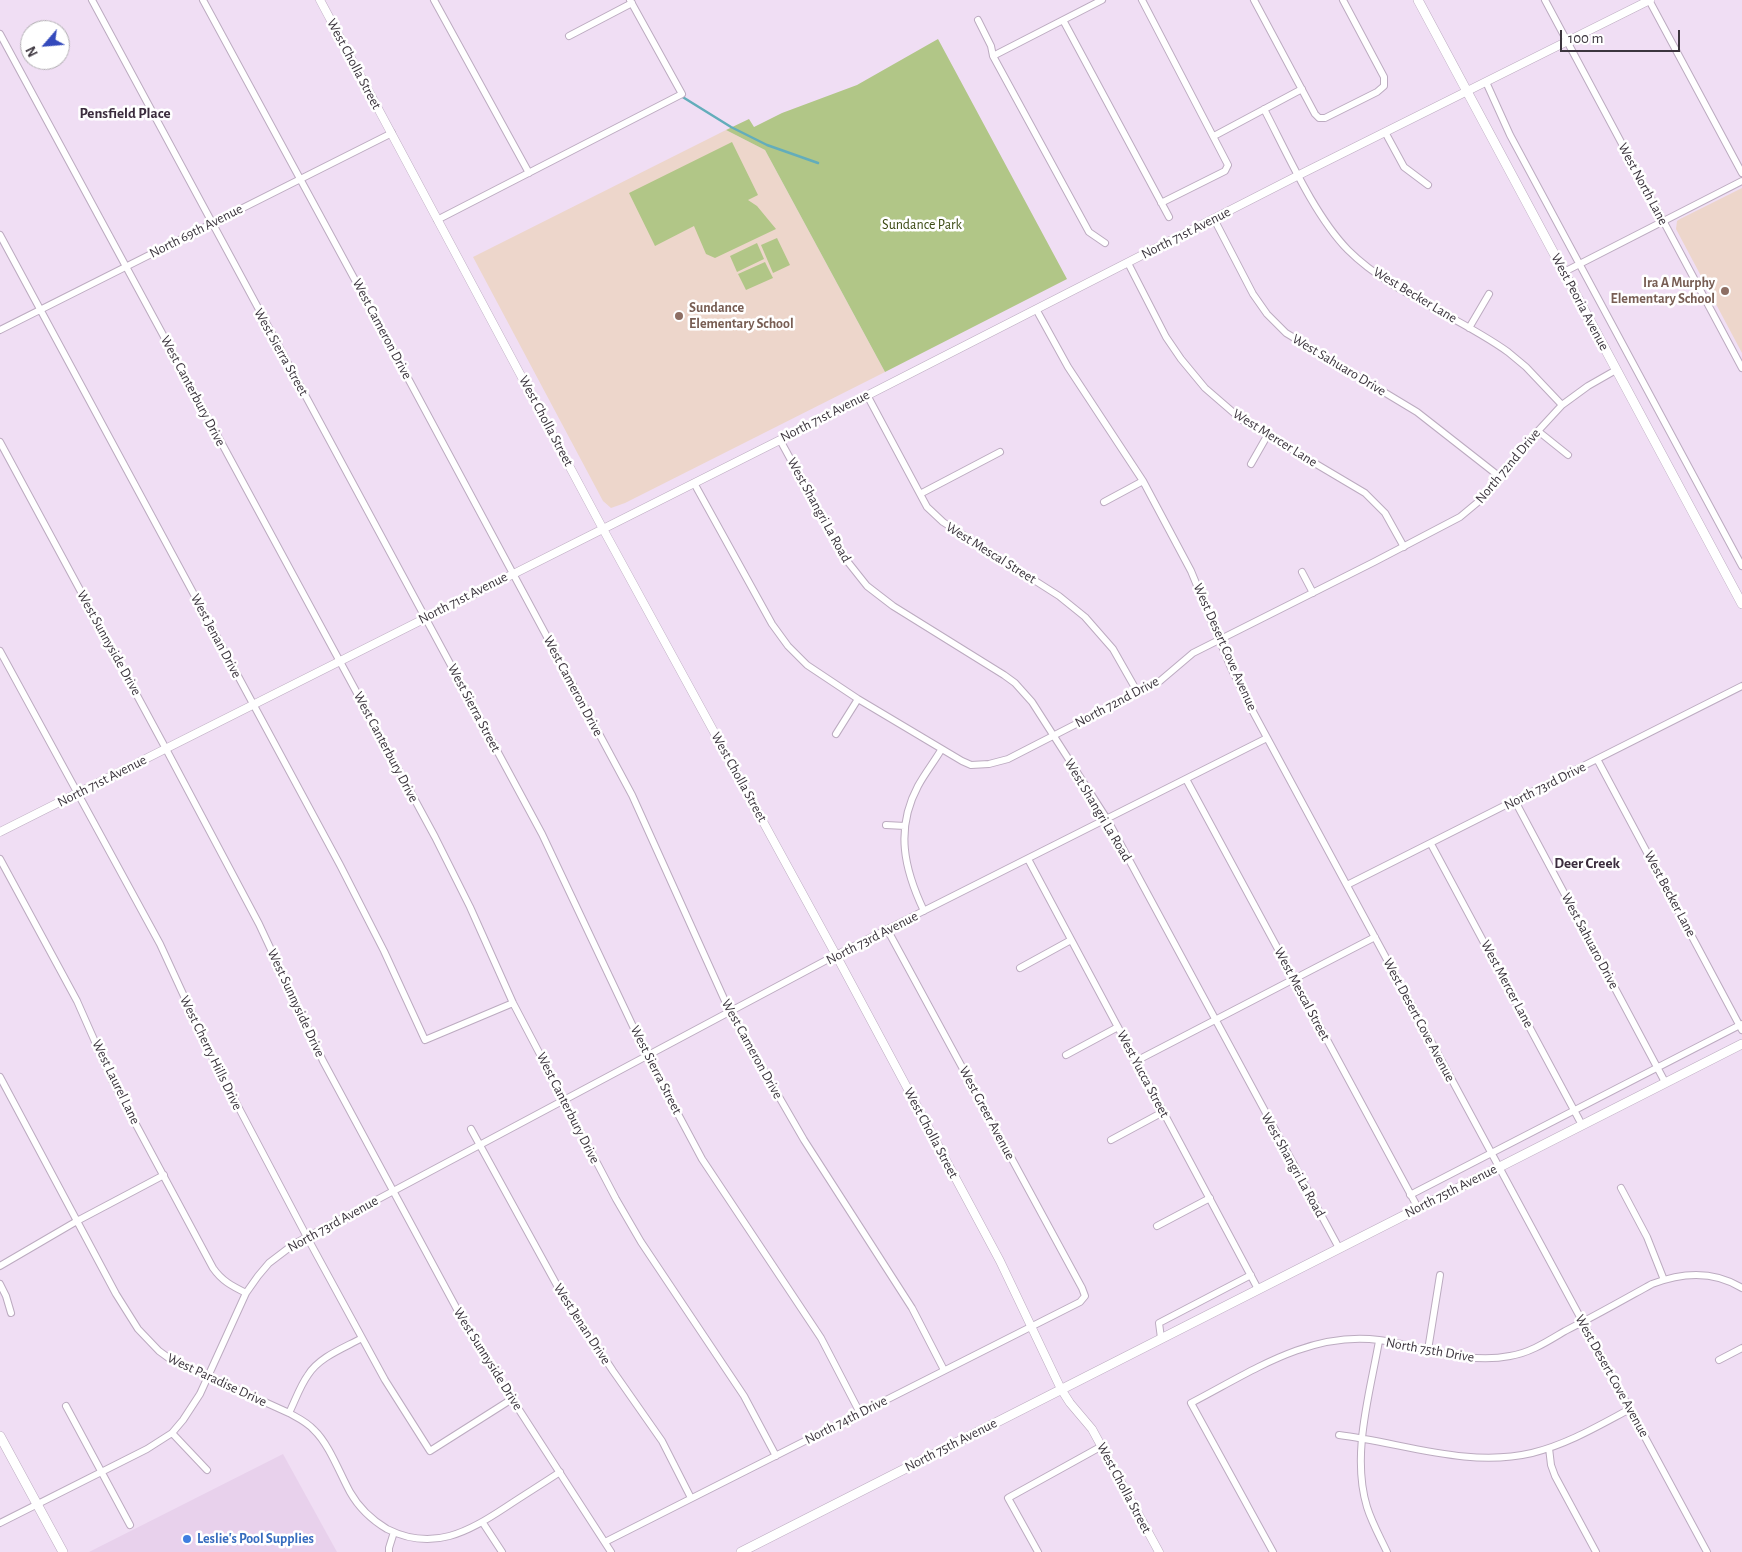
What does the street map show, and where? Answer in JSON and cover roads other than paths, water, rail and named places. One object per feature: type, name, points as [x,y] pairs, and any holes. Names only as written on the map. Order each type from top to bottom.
[{"type":"main road","name":"West Peoria Avenue","points":[[1418,0],[1742,604]]},
{"type":"main road","name":"North 75th Avenue","points":[[741,1552],[1742,1044]]},
{"type":"main road","points":[[0,1436],[63,1552]]},
{"type":"street","name":"West Sierra Street","points":[[92,0],[542,834],[647,1056],[702,1159],[821,1338],[860,1413]]},
{"type":"street","name":"West Cameron Drive","points":[[203,0],[632,795],[730,1012],[804,1140],[912,1308],[944,1370]]},
{"type":"street","name":"West Cholla Street","points":[[320,0],[603,529],[836,955],[1000,1261],[1061,1389],[1092,1429],[1159,1552]]},
{"type":"street","points":[[434,0],[529,173]]},
{"type":"street","points":[[993,56],[1102,0]]},
{"type":"street","points":[[1142,0],[1228,166],[1225,171],[1161,203]]},
{"type":"street","points":[[1254,0],[1315,114],[1319,118],[1325,118],[1377,92],[1384,86],[1384,77],[1343,0]]},
{"type":"street","name":"West North Lane","points":[[1545,0],[1742,368]]},
{"type":"street","points":[[1650,0],[1742,173]]},
{"type":"street","name":"North 71st Avenue","points":[[0,832],[1650,0]]},
{"type":"street","points":[[438,220],[682,94],[631,1],[569,36]]},
{"type":"street","points":[[978,20],[991,46],[993,56],[1088,232],[1105,243]]},
{"type":"street","points":[[1063,20],[1169,217]]},
{"type":"street","name":"West Canterbury Drive","points":[[0,34],[439,846],[470,907],[513,1002],[616,1199],[641,1242],[744,1396],[776,1456]]},
{"type":"street","name":"West Peoria Avenue","points":[[1486,82],[1579,264],[1742,566]]},
{"type":"street","points":[[1214,136],[1302,89]]},
{"type":"street","name":"West Becker Lane","points":[[1264,109],[1298,176],[1320,213],[1347,249],[1382,277],[1496,344],[1517,359],[1562,405]]},
{"type":"street","points":[[1385,132],[1404,167],[1428,185]]},
{"type":"street","name":"North 69th Avenue","points":[[0,330],[392,134]]},
{"type":"street","points":[[1564,272],[1742,181]]},
{"type":"street","name":"West Sahuaro Drive","points":[[1214,219],[1253,294],[1267,314],[1286,333],[1417,412],[1500,477]]},
{"type":"street","name":"West Jenan Drive","points":[[0,235],[384,950],[425,1040],[513,1002]]},
{"type":"street","name":"West Mercer Lane","points":[[1128,262],[1166,337],[1189,369],[1217,399],[1242,420],[1267,436],[1365,493],[1385,513],[1404,547]]},
{"type":"street","points":[[1469,328],[1489,294]]},
{"type":"street","name":"West Desert Cove Avenue","points":[[1036,309],[1068,367],[1143,481],[1191,571],[1237,681],[1267,738],[1707,1552]]},
{"type":"street","name":"North 72nd Drive","points":[[941,750],[971,764],[989,764],[1008,759],[1160,681],[1193,653],[1404,547],[1470,511],[1562,405],[1588,386],[1616,370]]},
{"type":"street","name":"West Mescal Street","points":[[867,395],[927,507],[943,522],[1059,596],[1085,617],[1113,649],[1138,693]]},
{"type":"street","points":[[1538,431],[1568,455]]},
{"type":"street","points":[[1251,464],[1267,436]]},
{"type":"street","name":"West Shangri La Road","points":[[780,440],[837,547],[858,576],[880,597],[893,606],[1015,683],[1032,702],[1107,820],[1339,1248]]},
{"type":"street","name":"West Sunnyside Drive","points":[[0,442],[259,924],[323,1061],[472,1337],[610,1552]]},
{"type":"street","points":[[920,494],[1000,452]]},
{"type":"street","points":[[1104,502],[1143,481]]},
{"type":"street","points":[[694,482],[772,624],[788,646],[807,665],[941,750],[918,786],[912,799],[905,826],[907,870],[924,911]]},
{"type":"street","points":[[1302,572],[1312,593]]},
{"type":"street","name":"West Cherry Hills Drive","points":[[0,651],[160,944],[212,1057],[307,1237],[385,1380],[430,1451],[512,1399]]},
{"type":"street","name":"North 73rd Drive","points":[[1347,886],[1742,686]]},
{"type":"street","points":[[836,734],[858,699]]},
{"type":"street","name":"North 73rd Avenue","points":[[0,1523],[147,1449],[172,1433],[192,1407],[208,1378],[246,1293],[269,1263],[294,1244],[836,955],[1267,738]]},
{"type":"street","name":"West Becker Lane","points":[[1597,759],[1741,1026]]},
{"type":"street","name":"West Mescal Street","points":[[1186,779],[1418,1208]]},
{"type":"street","name":"West Sahuaro Drive","points":[[1515,801],[1665,1082]]},
{"type":"street","points":[[886,825],[905,826]]},
{"type":"street","name":"West Mercer Lane","points":[[1431,844],[1582,1125]]},
{"type":"street","name":"West Laurel Lane","points":[[0,859],[77,1002],[111,1078],[219,1277],[246,1293]]},
{"type":"street","name":"West Yucca Street","points":[[1028,860],[1258,1289]]},
{"type":"street","name":"West Greer Avenue","points":[[888,930],[1085,1296]]},
{"type":"street","points":[[1136,1061],[1375,938]]},
{"type":"street","points":[[1020,968],[1071,940]]},
{"type":"street","name":"North 75th Avenue","points":[[1410,1195],[1741,1026]]},
{"type":"street","points":[[1066,1055],[1118,1027]]},
{"type":"street","name":"West Paradise Drive","points":[[0,1077],[122,1304],[148,1340],[170,1359],[308,1423],[321,1438],[349,1491],[359,1505],[372,1519],[394,1532]]},
{"type":"street","points":[[1111,1140],[1163,1112]]},
{"type":"street","points":[[471,1129],[480,1145]]},
{"type":"street","name":"West Jenan Drive","points":[[480,1145],[559,1289],[612,1371],[662,1441],[691,1498]]},
{"type":"street","points":[[0,1266],[77,1221],[164,1175]]},
{"type":"street","points":[[1621,1188],[1647,1237],[1664,1280],[1700,1274],[1726,1280],[1742,1288]]},
{"type":"street","points":[[1157,1226],[1210,1198]]},
{"type":"street","points":[[1428,1350],[1440,1275]]},
{"type":"street","points":[[1161,1338],[1159,1323],[1251,1276]]},
{"type":"street","name":"North 75th Drive","points":[[1273,1552],[1191,1402],[1301,1348],[1318,1343],[1346,1339],[1379,1340],[1467,1358],[1485,1359],[1528,1352],[1652,1284],[1664,1280]]},
{"type":"street","points":[[0,1284],[11,1313]]},
{"type":"street","name":"North 74th Drive","points":[[605,1542],[1031,1325],[1080,1302],[1085,1296]]},
{"type":"street","points":[[289,1413],[307,1375],[312,1369],[325,1358],[362,1338]]},
{"type":"street","points":[[1379,1340],[1362,1438],[1361,1466],[1366,1505],[1387,1552]]},
{"type":"street","points":[[1719,1360],[1742,1348]]},
{"type":"street","points":[[66,1406],[130,1525]]},
{"type":"street","points":[[1339,1435],[1450,1455],[1511,1457],[1549,1448],[1573,1439],[1630,1409]]},
{"type":"street","points":[[172,1433],[207,1470]]},
{"type":"street","points":[[1038,1552],[1008,1498],[1102,1446]]},
{"type":"street","points":[[1549,1448],[1551,1465],[1555,1476],[1595,1551]]},
{"type":"street","points":[[389,1552],[394,1532],[419,1539],[445,1538],[463,1533],[560,1472]]},
{"type":"street","points":[[483,1522],[502,1552]]},
{"type":"waterway","points":[[681,96],[731,127],[767,145],[818,163]]},
{"type":"place","name":"Ira A Murphy Elementary School","points":[[1725,291]]},
{"type":"place","name":"Sundance Elementary School","points":[[679,316]]},
{"type":"place","name":"Leslie's Pool Supplies","points":[[187,1539]]},
{"type":"district","name":"Pensfield Place","points":[[125,113]]},
{"type":"district","name":"Deer Creek","points":[[1587,863]]},
{"type":"park label","name":"Sundance Park","points":[[922,225]]}]
